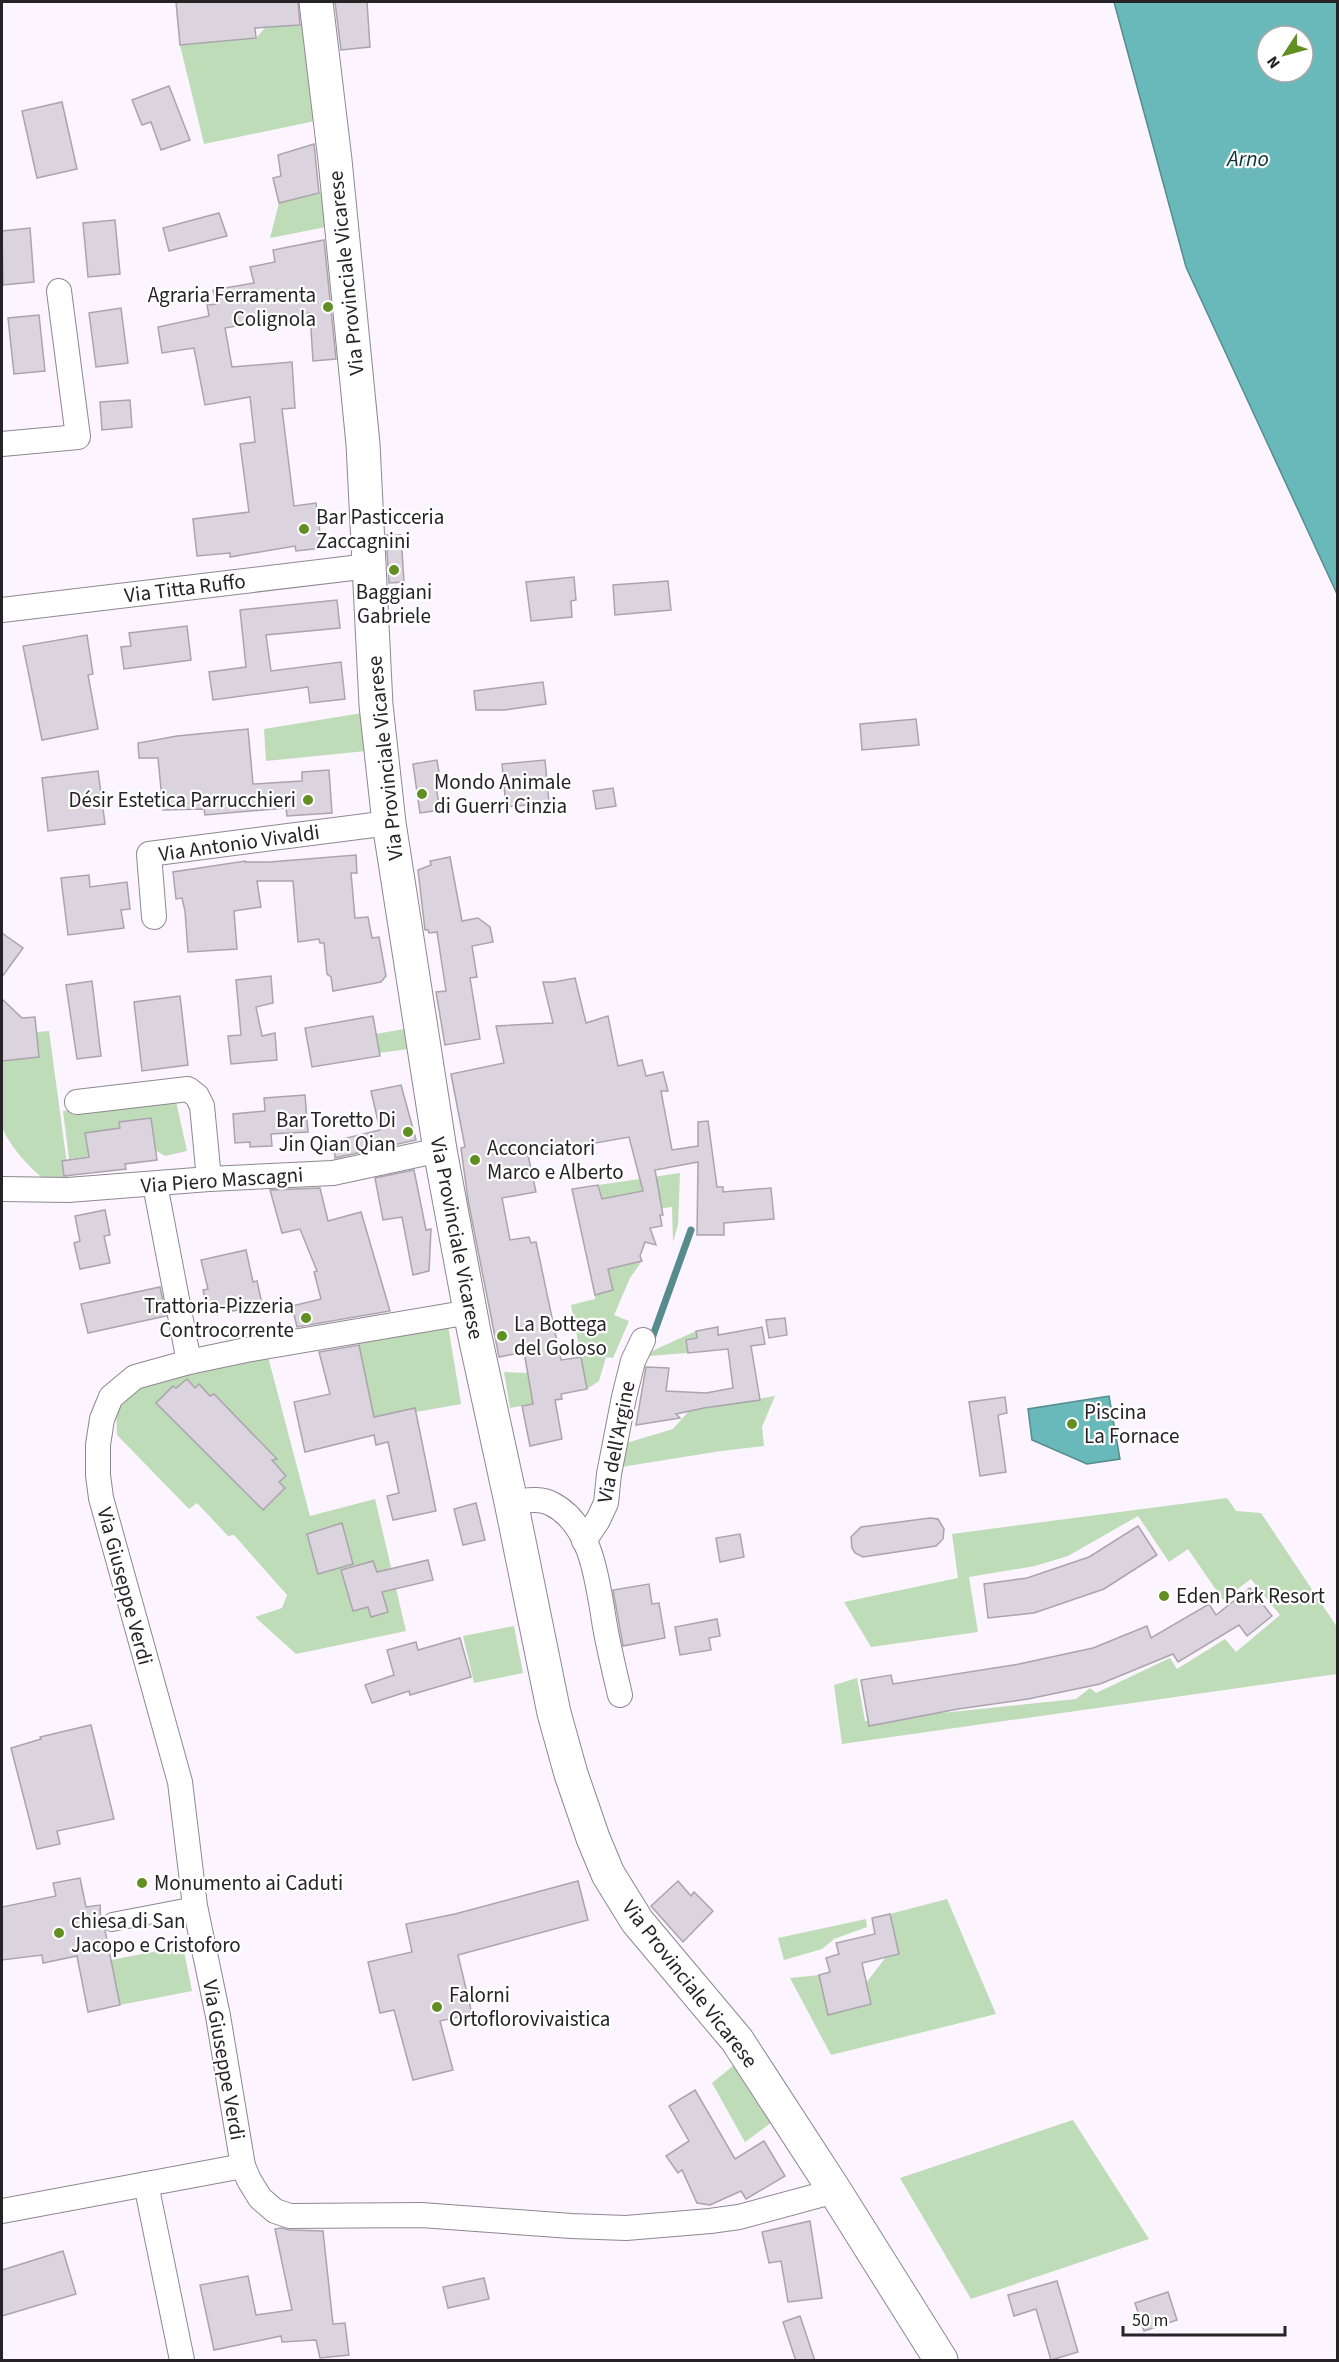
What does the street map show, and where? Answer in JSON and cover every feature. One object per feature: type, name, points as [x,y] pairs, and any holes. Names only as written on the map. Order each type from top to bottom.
[{"type":"main road","name":"Via Provinciale Vicarese","points":[[316,2],[335,160],[362,432],[376,705],[389,823],[440,1150],[470,1312],[512,1502],[554,1713],[571,1774],[601,1858],[637,1921],[737,2040],[835,2190],[941,2361]]},
{"type":"street","points":[[2,444],[78,437],[59,291]]},
{"type":"street","name":"Via Titta Ruffo","points":[[2,602],[369,566]]},
{"type":"street","name":"Via Antonio Vivaldi","points":[[154,916],[149,854],[389,823]]},
{"type":"street","points":[[77,1101],[188,1089],[197,1096],[202,1106],[209,1179]]},
{"type":"street","name":"Via Piero Mascagni","points":[[5,1182],[68,1190],[156,1190],[209,1179],[333,1173],[440,1150]]},
{"type":"street","points":[[156,1190],[189,1362]]},
{"type":"street","name":"Via Giuseppe Verdi","points":[[470,1312],[358,1330],[150,1371],[135,1377],[111,1397],[102,1419],[98,1455],[99,1486],[180,1782],[195,1906],[218,2016],[243,2166],[256,2192],[267,2205],[282,2214],[297,2216],[421,2215],[626,2228],[739,2217],[835,2190]]},
{"type":"street","name":"Via dell'Argine","points":[[584,1540],[598,1520],[606,1503],[609,1474],[624,1397],[633,1361],[643,1340]]},
{"type":"street","name":"Via dell'Argine","points":[[512,1502],[542,1500],[554,1504],[569,1517],[584,1540],[595,1575],[620,1695]]},
{"type":"street","points":[[112,1922],[195,1906]]},
{"type":"street","points":[[2,2211],[243,2166]]},
{"type":"street","points":[[146,2184],[182,2361]]},
{"type":"green space","points":[[303,24],[315,121],[204,144],[180,45],[256,38],[265,28]]},
{"type":"green space","points":[[331,190],[331,226],[270,238],[279,203]]},
{"type":"green space","points":[[362,713],[366,751],[266,761],[264,729]]},
{"type":"green space","points":[[404,1029],[408,1049],[379,1053],[376,1034]]},
{"type":"green space","points":[[49,1031],[69,1179],[48,1182],[28,1165],[10,1142],[2,1127],[1,1105],[2,1061],[39,1057],[37,1032]]},
{"type":"green space","points":[[176,1101],[187,1151],[165,1156],[155,1150],[150,1118],[119,1122],[120,1128],[85,1133],[89,1156],[69,1159],[63,1111]]},
{"type":"green space","points":[[680,1173],[678,1225],[673,1242],[672,1207],[606,1215],[599,1185]]},
{"type":"green space","points":[[642,1261],[630,1278],[614,1315],[629,1321],[613,1358],[606,1357],[599,1381],[587,1389],[571,1305],[595,1299],[595,1295],[613,1290],[608,1269]]},
{"type":"green space","points":[[448,1325],[461,1404],[416,1412],[415,1408],[374,1417],[358,1340]]},
{"type":"green space","points":[[696,1331],[698,1352],[650,1356],[650,1352]]},
{"type":"green space","points":[[267,1353],[310,1516],[375,1499],[406,1631],[296,1654],[255,1617],[282,1608],[287,1595],[234,1535],[228,1536],[197,1503],[189,1509],[117,1435],[116,1412],[128,1398],[148,1383]]},
{"type":"green space","points":[[504,1372],[527,1373],[531,1395],[542,1402],[510,1408]]},
{"type":"green space","points":[[775,1396],[762,1427],[764,1446],[615,1468],[623,1444],[673,1429],[689,1411]]},
{"type":"green space","points":[[1227,1498],[1236,1511],[1261,1513],[1337,1627],[1337,1674],[842,1744],[834,1685],[857,1678],[865,1721],[1076,1699],[1090,1688],[1096,1693],[1170,1658],[1177,1669],[1225,1639],[1236,1652],[1280,1615],[1251,1579],[1223,1600],[1188,1549],[1169,1562],[1138,1516],[1068,1556],[1035,1566],[969,1577],[978,1632],[871,1647],[844,1602],[958,1578],[952,1534]]},
{"type":"green space","points":[[514,1626],[523,1673],[474,1683],[463,1636]]},
{"type":"green space","points":[[947,1899],[996,2014],[831,2055],[790,1978],[819,1975],[828,2015],[871,2004],[866,1983],[886,1957],[899,1954],[890,1914]]},
{"type":"green space","points":[[866,1919],[867,1927],[834,1939],[822,1949],[784,1960],[778,1938]]},
{"type":"green space","points":[[183,1946],[192,1991],[120,2005],[111,1960]]},
{"type":"green space","points":[[734,2065],[772,2122],[745,2142],[712,2083]]},
{"type":"green space","points":[[1073,2120],[1149,2239],[971,2299],[900,2178]]},
{"type":"water","name":"Arno","points":[[1114,2],[1337,2],[1337,594],[1186,267]]},
{"type":"water","name":"Piscina La Fornace","points":[[1109,1396],[1120,1459],[1087,1464],[1032,1440],[1028,1409]]},
{"type":"building","points":[[176,2],[298,2],[300,25],[255,28],[256,38],[180,45]]},
{"type":"building","points":[[335,2],[367,2],[370,47],[341,50]]},
{"type":"building","points":[[169,86],[190,140],[161,150],[151,122],[142,125],[132,100]]},
{"type":"building","points":[[62,102],[77,169],[37,178],[22,111]]},
{"type":"building","points":[[314,144],[319,193],[279,203],[273,178],[281,176],[278,155]]},
{"type":"building","points":[[219,213],[227,236],[169,251],[163,228]]},
{"type":"building","points":[[115,220],[120,274],[88,277],[83,223]]},
{"type":"building","points":[[30,228],[34,282],[3,285],[2,231]]},
{"type":"building","points":[[324,240],[336,359],[313,361],[310,313],[225,328],[232,367],[292,362],[295,408],[282,409],[294,506],[316,503],[322,548],[296,551],[295,546],[230,557],[230,553],[197,556],[193,519],[249,512],[240,444],[255,442],[250,397],[205,405],[194,348],[162,353],[158,327],[209,316],[207,305],[217,304],[213,290],[254,283],[250,267],[275,262],[273,250]]},
{"type":"building","points":[[121,308],[128,363],[96,367],[89,313]]},
{"type":"building","points":[[39,315],[45,371],[14,374],[8,318]]},
{"type":"building","points":[[130,400],[132,427],[102,430],[100,402]]},
{"type":"building","name":"Baggiani Gabriele","points":[[386,535],[401,535],[404,582],[389,583]]},
{"type":"building","points":[[574,577],[576,600],[571,601],[572,617],[531,621],[526,582]]},
{"type":"building","points":[[668,581],[671,610],[615,615],[613,585]]},
{"type":"building","points":[[337,600],[340,628],[266,635],[271,671],[341,662],[345,699],[310,703],[308,687],[213,700],[209,672],[246,667],[240,610]]},
{"type":"building","points":[[187,626],[191,660],[124,669],[121,647],[131,646],[129,633]]},
{"type":"building","points":[[87,635],[93,674],[88,675],[98,729],[42,740],[23,646]]},
{"type":"building","points":[[543,682],[546,704],[504,710],[476,710],[474,691]]},
{"type":"building","points":[[916,719],[919,745],[862,750],[860,724]]},
{"type":"building","points":[[248,729],[253,784],[302,781],[302,772],[329,770],[332,813],[287,816],[286,808],[205,815],[204,809],[163,810],[158,758],[139,758],[138,743],[177,736]]},
{"type":"building","points":[[437,760],[440,779],[435,780],[440,810],[420,813],[413,764]]},
{"type":"building","points":[[545,760],[549,803],[506,807],[502,764]]},
{"type":"building","points":[[98,771],[105,824],[48,831],[42,778]]},
{"type":"building","points":[[613,788],[616,806],[596,809],[593,791]]},
{"type":"building","points":[[356,855],[357,873],[351,873],[355,918],[368,917],[372,938],[379,937],[386,976],[381,982],[333,991],[331,977],[327,974],[324,943],[320,943],[319,939],[298,942],[293,881],[257,881],[261,907],[234,911],[237,949],[188,952],[185,911],[182,898],[176,899],[173,872],[245,861],[269,862]]},
{"type":"building","points":[[450,857],[462,921],[478,918],[490,927],[493,942],[472,946],[477,977],[470,978],[480,1039],[445,1045],[436,992],[446,991],[437,932],[429,933],[425,930],[418,870],[431,865],[430,861]]},
{"type":"building","points":[[89,875],[90,887],[127,882],[130,909],[121,910],[124,928],[68,935],[61,878]]},
{"type":"building","points":[[2,933],[23,948],[2,977]]},
{"type":"building","points":[[271,976],[273,1003],[256,1007],[262,1036],[275,1033],[277,1060],[231,1064],[228,1036],[241,1035],[236,980]]},
{"type":"building","points":[[575,978],[586,1023],[608,1016],[618,1066],[642,1060],[646,1076],[663,1072],[668,1091],[661,1091],[672,1150],[698,1146],[698,1122],[708,1121],[717,1187],[723,1187],[723,1192],[771,1188],[774,1219],[724,1223],[724,1235],[697,1235],[698,1162],[655,1170],[663,1215],[660,1215],[662,1226],[650,1228],[656,1245],[645,1242],[640,1256],[642,1261],[608,1269],[613,1290],[595,1295],[572,1189],[598,1185],[602,1199],[643,1191],[629,1137],[528,1155],[536,1192],[502,1198],[510,1240],[529,1237],[531,1243],[536,1242],[561,1360],[581,1357],[587,1389],[561,1394],[562,1399],[555,1400],[562,1439],[530,1446],[522,1406],[533,1404],[524,1352],[499,1357],[468,1200],[461,1148],[465,1147],[451,1074],[504,1063],[496,1026],[553,1023],[543,982]]},
{"type":"building","points":[[92,981],[101,1056],[77,1059],[66,985]]},
{"type":"building","points":[[180,996],[188,1065],[142,1071],[134,1002]]},
{"type":"building","points":[[2,999],[22,1018],[35,1017],[39,1057],[2,1061]]},
{"type":"building","points":[[373,1016],[380,1056],[312,1067],[305,1028]]},
{"type":"building","points":[[401,1085],[416,1140],[335,1158],[334,1141],[380,1130],[371,1091]]},
{"type":"building","points":[[305,1095],[308,1132],[271,1134],[272,1146],[250,1147],[250,1142],[235,1143],[233,1114],[265,1111],[264,1098]]},
{"type":"building","points":[[151,1118],[157,1160],[125,1164],[126,1169],[64,1176],[62,1161],[89,1157],[85,1133],[120,1128],[119,1122]]},
{"type":"building","points":[[414,1170],[426,1230],[431,1229],[429,1271],[413,1275],[402,1217],[383,1220],[375,1178]]},
{"type":"building","points":[[320,1188],[328,1221],[361,1212],[390,1311],[297,1327],[292,1306],[321,1299],[314,1272],[317,1271],[300,1229],[282,1233],[270,1190]]},
{"type":"building","points":[[105,1210],[110,1235],[104,1236],[110,1263],[80,1269],[74,1243],[80,1241],[75,1216]]},
{"type":"building","points":[[246,1250],[253,1282],[257,1281],[262,1304],[233,1311],[231,1305],[208,1310],[203,1290],[208,1289],[201,1260]]},
{"type":"building","points":[[160,1287],[166,1316],[88,1333],[81,1304]]},
{"type":"building","points":[[785,1318],[787,1335],[769,1338],[766,1320]]},
{"type":"building","points":[[718,1327],[718,1335],[762,1327],[765,1344],[751,1346],[760,1400],[704,1408],[676,1414],[680,1418],[636,1425],[646,1367],[669,1368],[666,1391],[706,1393],[733,1388],[728,1349],[688,1353],[686,1340],[697,1338],[696,1331]]},
{"type":"building","points":[[359,1345],[374,1417],[415,1408],[436,1511],[393,1520],[387,1496],[399,1493],[388,1442],[376,1445],[374,1435],[305,1452],[294,1402],[330,1394],[319,1352]]},
{"type":"building","points":[[187,1379],[195,1388],[199,1384],[210,1396],[214,1394],[277,1459],[272,1460],[286,1476],[279,1482],[285,1488],[263,1510],[156,1403],[173,1386],[176,1388]]},
{"type":"building","points":[[1005,1397],[1007,1413],[998,1415],[1006,1472],[980,1476],[969,1402]]},
{"type":"building","points":[[476,1503],[485,1540],[463,1545],[454,1509]]},
{"type":"building","points":[[930,1518],[938,1519],[944,1529],[943,1539],[936,1546],[863,1557],[855,1553],[852,1548],[851,1537],[861,1527]]},
{"type":"building","points":[[342,1523],[353,1564],[318,1574],[307,1534]]},
{"type":"building","points":[[1138,1526],[1157,1555],[1104,1589],[1034,1613],[988,1618],[984,1584],[1027,1578],[1089,1557]]},
{"type":"building","points":[[740,1534],[744,1557],[720,1562],[716,1538]]},
{"type":"building","points":[[428,1560],[433,1580],[382,1592],[388,1612],[371,1617],[368,1607],[353,1611],[341,1570],[373,1561],[377,1572]]},
{"type":"building","points":[[649,1584],[652,1604],[659,1603],[665,1638],[623,1646],[613,1590]]},
{"type":"building","points":[[1250,1588],[1272,1616],[1247,1636],[1239,1625],[1178,1662],[1173,1654],[1100,1684],[1028,1699],[958,1709],[869,1726],[861,1680],[891,1675],[893,1684],[1019,1664],[1093,1648],[1147,1626],[1151,1638],[1209,1604],[1216,1615]]},
{"type":"building","points":[[717,1619],[720,1636],[709,1638],[711,1650],[680,1655],[675,1627]]},
{"type":"building","points":[[460,1638],[471,1677],[410,1695],[409,1691],[372,1703],[365,1685],[394,1675],[387,1650],[416,1642],[418,1650]]},
{"type":"building","points":[[91,1725],[114,1819],[57,1831],[60,1844],[37,1849],[11,1748],[41,1739],[40,1737]]},
{"type":"building","points":[[80,1878],[86,1907],[100,1905],[101,1925],[105,1930],[120,2005],[88,2012],[77,1956],[43,1963],[42,1955],[2,1960],[2,1907],[56,1896],[53,1883]]},
{"type":"building","points":[[578,1881],[588,1920],[458,1955],[472,2014],[440,2021],[453,2070],[413,2080],[394,2010],[380,2013],[368,1962],[412,1952],[406,1924],[455,1914]]},
{"type":"building","points":[[678,1881],[691,1896],[694,1892],[713,1911],[683,1942],[651,1906]]},
{"type":"building","points":[[890,1914],[899,1954],[862,1963],[871,2004],[828,2015],[819,1975],[830,1972],[826,1958],[839,1954],[836,1943],[875,1934],[872,1918]]},
{"type":"building","points":[[695,2090],[735,2159],[764,2141],[785,2176],[746,2199],[741,2191],[710,2205],[697,2203],[682,2170],[678,2173],[666,2156],[689,2141],[669,2106]]},
{"type":"building","points":[[810,2221],[822,2298],[788,2302],[781,2261],[769,2263],[762,2232]]},
{"type":"building","points":[[275,2229],[323,2231],[333,2324],[345,2323],[349,2355],[320,2358],[316,2340],[282,2342],[281,2336],[214,2350],[200,2285],[248,2276],[256,2315],[292,2310]]},
{"type":"building","points":[[63,2251],[76,2294],[2,2316],[2,2270]]},
{"type":"building","points":[[484,2278],[489,2299],[448,2308],[443,2287]]},
{"type":"building","points":[[1057,2281],[1078,2352],[1051,2360],[1036,2309],[1014,2316],[1008,2295]]},
{"type":"building","points":[[1168,2292],[1177,2320],[1144,2331],[1135,2303]]},
{"type":"building","points":[[800,2316],[815,2361],[796,2361],[783,2322]]},
{"type":"waterway","points":[[651,1341],[691,1230]]},
{"type":"place","name":"Agraria Ferramenta Colignola","points":[[328,307]]},
{"type":"place","name":"Bar Pasticceria Zaccagnini","points":[[304,529]]},
{"type":"place","name":"Baggiani Gabriele","points":[[394,570]]},
{"type":"place","name":"Mondo Animale di Guerri Cinzia","points":[[422,794]]},
{"type":"place","name":"Désir Estetica Parrucchieri","points":[[308,800]]},
{"type":"place","name":"Bar Toretto Di Jin Qian Qian","points":[[408,1132]]},
{"type":"place","name":"Acconciatori Marco e Alberto","points":[[475,1160]]},
{"type":"place","name":"Trattoria-Pizzeria Controcorrente","points":[[306,1318]]},
{"type":"place","name":"La Bottega del Goloso","points":[[502,1336]]},
{"type":"place","name":"Piscina La Fornace","points":[[1072,1424]]},
{"type":"place","name":"Eden Park Resort","points":[[1164,1596]]},
{"type":"place","name":"Monumento ai Caduti","points":[[142,1883]]},
{"type":"place","name":"chiesa di San Jacopo e Cristoforo","points":[[59,1933]]},
{"type":"place","name":"Falorni Ortoflorovivaistica","points":[[437,2007]]}]
